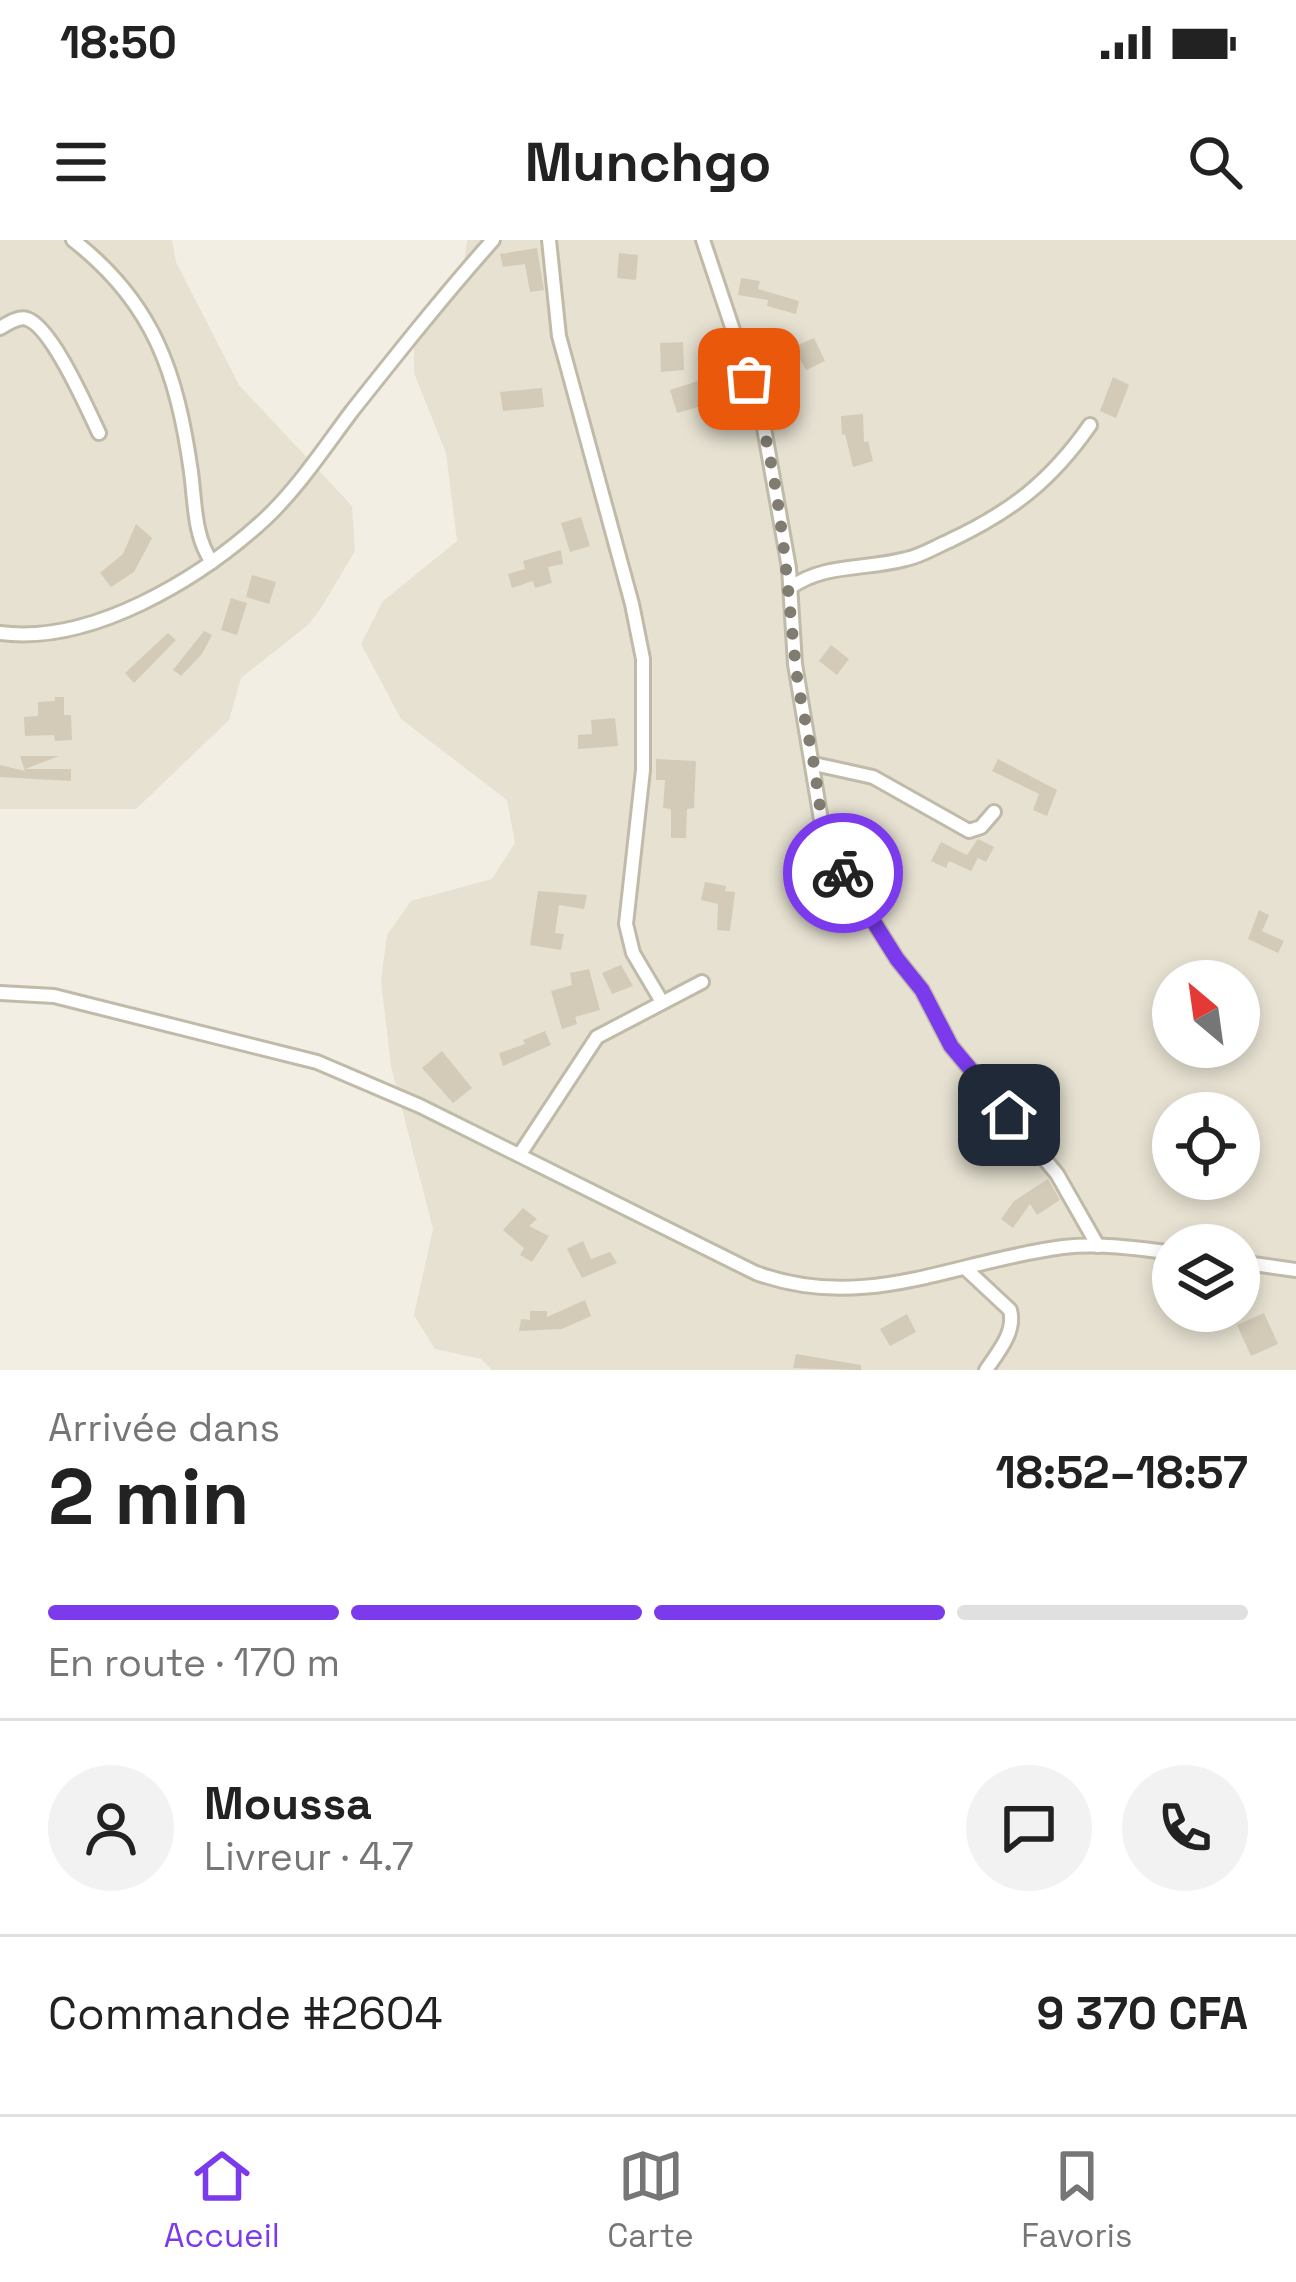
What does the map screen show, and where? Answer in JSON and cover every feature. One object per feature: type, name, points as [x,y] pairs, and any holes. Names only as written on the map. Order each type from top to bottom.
[{"type":"street","points":[[74,240],[129,292],[154,333],[175,391],[200,531],[212,562]]},
{"type":"street","points":[[0,633],[76,627],[147,602],[212,562],[267,518],[414,332],[494,240]]},
{"type":"street","points":[[549,240],[559,336],[643,659],[644,770],[626,924],[633,953],[662,1002]]},
{"type":"street","points":[[703,240],[762,417],[787,558],[795,664],[823,832],[832,855],[897,959],[922,990],[951,1046],[1057,1174],[1098,1246]]},
{"type":"street","points":[[0,328],[20,318],[30,320],[64,362],[99,433]]},
{"type":"street","points":[[790,588],[815,572],[908,559],[979,527],[1018,504],[1063,464],[1090,425]]},
{"type":"street","points":[[787,558],[815,572]]},
{"type":"street","points":[[814,764],[873,777],[969,831],[981,827],[994,812]]},
{"type":"street","points":[[520,1154],[597,1037],[702,982]]},
{"type":"street","points":[[0,993],[54,997],[317,1062],[520,1154],[790,1286],[871,1287],[1031,1252],[1098,1246],[1152,1251]]},
{"type":"street","points":[[1260,1265],[1296,1270]]},
{"type":"street","points":[[964,1268],[1010,1310],[1012,1318],[986,1370]]},
{"type":"shaded area","points":[[0,240],[172,240],[176,262],[239,385],[352,506],[355,551],[321,608],[309,624],[241,678],[229,720],[136,809],[0,809]]},
{"type":"shaded area","points":[[467,240],[1296,240],[1296,1370],[492,1370],[481,1359],[435,1349],[414,1315],[433,1229],[391,1066],[381,981],[387,935],[411,901],[492,879],[515,843],[507,800],[401,719],[361,644],[383,601],[457,541],[446,453],[414,373],[414,332],[463,274]]},
{"type":"building","points":[[537,248],[544,290],[530,292],[525,264],[503,267],[500,254]]},
{"type":"building","points":[[619,253],[638,255],[636,280],[617,278]]},
{"type":"building","points":[[741,278],[760,281],[758,289],[799,301],[796,314],[767,306],[768,300],[738,295]]},
{"type":"building","points":[[814,338],[825,361],[806,370],[793,347]]},
{"type":"building","points":[[683,342],[684,370],[661,372],[660,343]]},
{"type":"building","points":[[1113,377],[1129,385],[1116,418],[1100,411]]},
{"type":"building","points":[[698,381],[705,405],[677,413],[670,390]]},
{"type":"building","points":[[542,388],[544,407],[503,411],[500,392]]},
{"type":"building","points":[[863,414],[864,442],[868,441],[873,461],[853,467],[841,416]]},
{"type":"building","points":[[581,517],[590,546],[570,552],[561,523]]},
{"type":"building","points":[[136,524],[152,538],[134,572],[111,587],[100,573],[123,554]]},
{"type":"building","points":[[561,550],[563,564],[548,567],[552,583],[535,588],[533,581],[512,588],[508,574],[525,569],[523,561]]},
{"type":"building","points":[[252,575],[276,582],[269,604],[246,597]]},
{"type":"building","points":[[231,598],[247,603],[237,635],[221,630]]},
{"type":"building","points":[[204,631],[212,635],[181,676],[173,670]]},
{"type":"building","points":[[168,633],[176,640],[134,683],[125,673]]},
{"type":"building","points":[[831,645],[849,659],[837,675],[819,661]]},
{"type":"building","points":[[55,697],[64,697],[72,740],[25,736],[24,717],[38,716],[38,702],[55,701]]},
{"type":"building","points":[[615,718],[618,746],[578,749],[578,735],[592,734],[591,720]]},
{"type":"building","points":[[20,756],[59,756],[25,769],[71,769],[71,781],[0,777],[0,765],[25,771]]},
{"type":"building","points":[[656,759],[696,761],[694,808],[687,809],[686,838],[671,838],[671,809],[663,808],[665,780],[656,780]]},
{"type":"building","points":[[998,759],[1057,790],[1047,816],[1033,810],[1039,794],[992,771]]},
{"type":"building","points":[[978,839],[994,847],[986,862],[978,858],[971,871],[949,861],[946,868],[931,861],[941,842],[967,855]]},
{"type":"building","points":[[705,882],[735,892],[730,931],[717,930],[718,904],[701,900]]},
{"type":"building","points":[[538,891],[587,895],[584,909],[559,905],[555,933],[564,934],[561,950],[530,945]]},
{"type":"building","points":[[1259,910],[1269,915],[1262,931],[1284,941],[1278,953],[1248,939]]},
{"type":"building","points":[[621,965],[633,986],[612,994],[602,973]]},
{"type":"building","points":[[589,969],[600,1010],[575,1017],[577,1024],[562,1029],[551,991],[572,985],[570,973]]},
{"type":"building","points":[[545,1031],[551,1045],[503,1066],[499,1053]]},
{"type":"building","points":[[442,1051],[472,1088],[453,1103],[422,1068]]},
{"type":"building","points":[[1048,1179],[1060,1200],[1037,1215],[1030,1204],[1013,1228],[1001,1219],[1014,1201]]},
{"type":"building","points":[[523,1208],[537,1219],[529,1226],[549,1236],[532,1262],[520,1255],[524,1248],[503,1230]]},
{"type":"building","points":[[583,1241],[591,1259],[610,1252],[617,1263],[582,1278],[567,1249]]},
{"type":"building","points":[[585,1300],[591,1316],[562,1329],[519,1331],[521,1319],[530,1320],[530,1311],[547,1311],[547,1317]]},
{"type":"building","points":[[1264,1313],[1278,1344],[1251,1356],[1240,1332],[1260,1332]]},
{"type":"building","points":[[907,1314],[916,1332],[890,1346],[880,1329]]},
{"type":"building","points":[[796,1354],[861,1365],[861,1370],[793,1368]]},
{"type":"way so far","points":[[749,379],[762,417],[778,498],[789,568],[795,664],[823,832],[843,873]]},
{"type":"route","points":[[843,873],[922,990],[951,1046],[1009,1115]]}]
